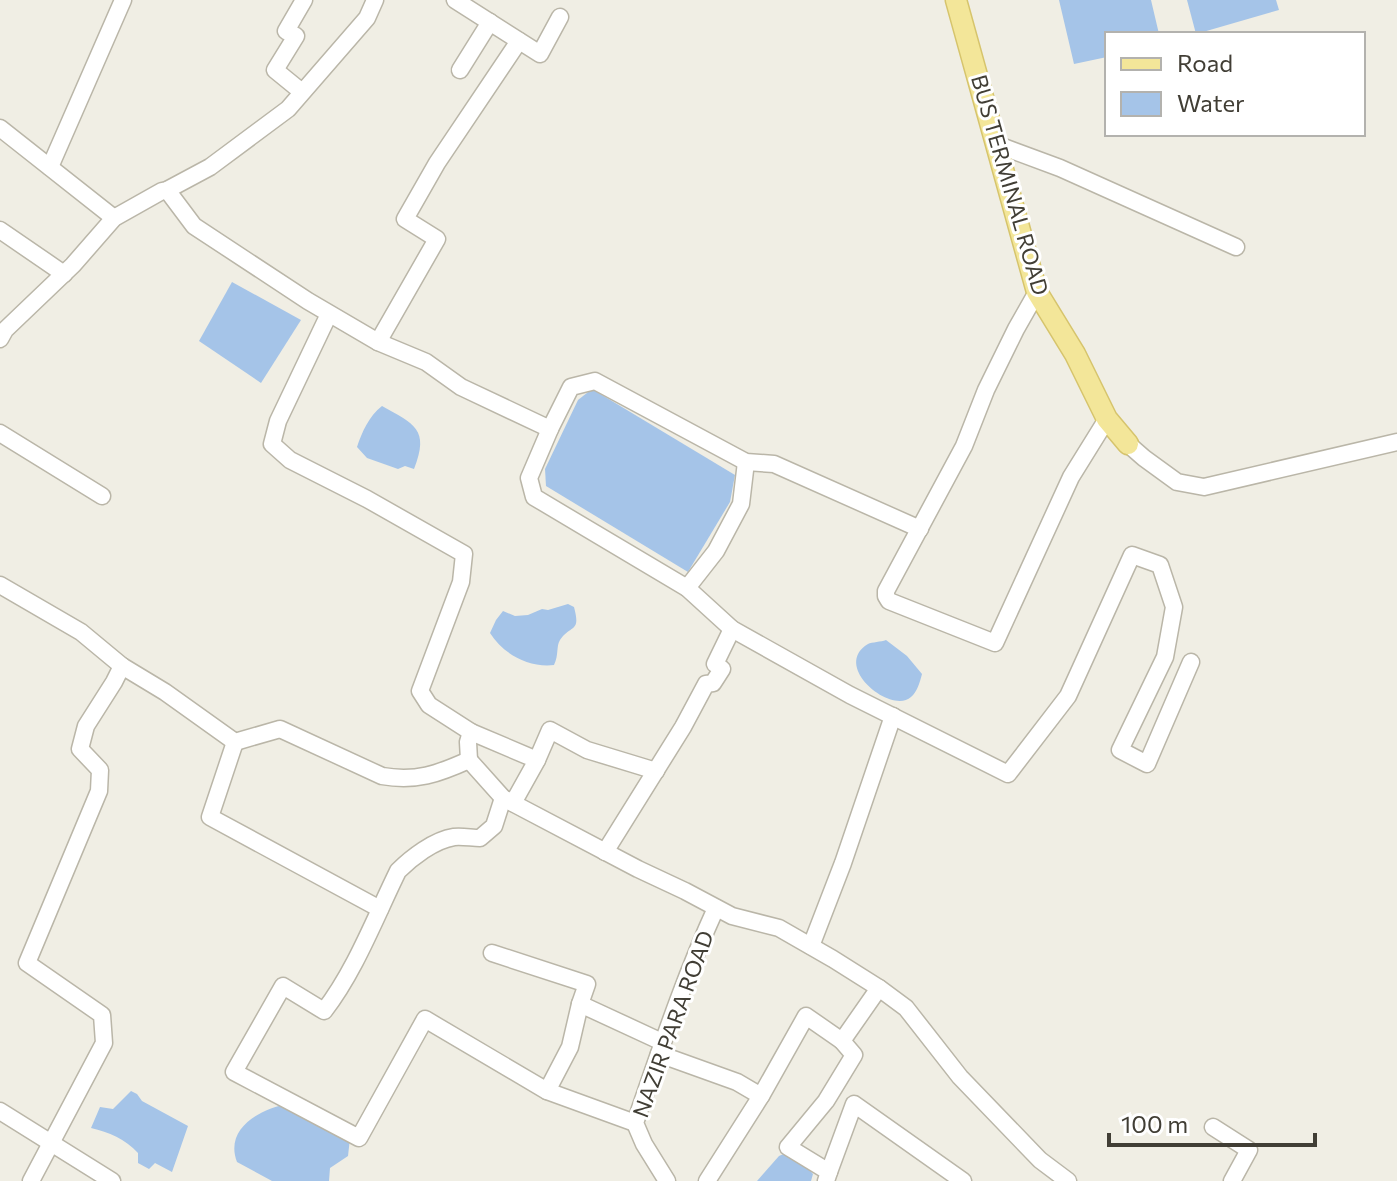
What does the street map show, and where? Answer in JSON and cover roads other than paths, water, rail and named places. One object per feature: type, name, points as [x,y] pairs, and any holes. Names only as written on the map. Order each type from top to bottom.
[{"type":"main road","name":"BUS TERMINAL ROAD","points":[[956,0],[1037,292],[1075,354],[1107,419],[1128,444]]},
{"type":"street","points":[[50,167],[123,0]]},
{"type":"street","points":[[302,92],[275,70],[296,36],[286,31],[304,0]]},
{"type":"street","points":[[0,339],[5,330],[64,274],[114,218],[210,167],[288,109],[367,18],[375,0]]},
{"type":"street","points":[[455,0],[540,54],[560,17]]},
{"type":"street","points":[[460,70],[490,22]]},
{"type":"street","points":[[378,342],[437,239],[405,219],[437,163],[519,41]]},
{"type":"street","points":[[0,129],[114,218]]},
{"type":"street","points":[[998,145],[1060,168],[1236,247]]},
{"type":"street","points":[[167,190],[194,226],[329,314],[378,342],[426,362],[461,387],[550,429]]},
{"type":"street","points":[[0,230],[64,274]]},
{"type":"street","points":[[1037,292],[986,390],[964,446],[886,591],[889,601],[995,643],[1071,477],[1107,419]]},
{"type":"street","points":[[329,314],[278,421],[272,444],[290,460],[464,554],[461,582],[420,691],[429,705],[471,732],[537,760]]},
{"type":"street","points":[[920,529],[774,464],[746,462],[595,381],[571,387],[529,478],[534,497],[687,588],[732,629],[850,695],[1008,774],[1068,696],[1132,555],[1160,565],[1174,607],[1165,657],[1120,750],[1147,764],[1191,662]]},
{"type":"street","points":[[0,433],[102,496]]},
{"type":"street","points":[[1128,444],[1177,482],[1204,487],[1397,442]]},
{"type":"street","points":[[687,588],[716,551],[741,504],[746,462]]},
{"type":"street","points":[[0,585],[81,632],[122,666],[165,692],[235,742]]},
{"type":"street","points":[[605,852],[683,727],[706,684],[713,683],[722,669],[715,664],[732,629]]},
{"type":"street","points":[[31,1181],[104,1043],[102,1015],[27,963],[99,791],[100,770],[80,749],[86,726],[122,666]]},
{"type":"street","points":[[811,946],[893,716]]},
{"type":"street","points":[[235,742],[280,729],[370,771],[398,779],[424,777],[469,760]]},
{"type":"street","points":[[635,1123],[547,1091],[425,1019],[359,1138],[234,1072],[283,986],[324,1011],[338,994],[398,871],[434,845],[452,837],[480,838],[494,826],[537,760],[550,730],[587,750],[656,771]]},
{"type":"street","points":[[471,732],[469,760],[508,801],[732,916],[779,928],[879,988],[906,1008],[960,1077],[1040,1160],[1068,1181]]},
{"type":"street","points":[[235,742],[210,817],[380,909]]},
{"type":"street","name":"NAZIR PARA ROAD","points":[[667,1181],[635,1123],[660,1048],[716,908]]},
{"type":"street","points":[[492,953],[587,984],[570,1047],[547,1091]]},
{"type":"street","points":[[842,1041],[879,988]]},
{"type":"street","points":[[580,1004],[660,1048],[761,1096]]},
{"type":"street","points":[[707,1181],[761,1096],[806,1016],[842,1041],[854,1055],[826,1101],[788,1147],[828,1177],[854,1104],[963,1181]]},
{"type":"street","points":[[0,1111],[112,1181]]},
{"type":"street","points":[[1213,1127],[1249,1150],[1232,1181]]},
{"type":"water","points":[[1059,0],[1151,0],[1159,32],[1105,32],[1105,57],[1074,64]]},
{"type":"water","points":[[1187,0],[1276,0],[1279,10],[1195,32]]},
{"type":"water","points":[[232,282],[301,320],[261,383],[199,341]]},
{"type":"water","points":[[592,389],[735,475],[730,502],[688,572],[546,486],[545,469],[578,400]]},
{"type":"water","points":[[382,406],[416,429],[420,445],[414,469],[405,466],[398,469],[367,458],[357,447],[366,425]]},
{"type":"water","points":[[568,604],[574,607],[576,625],[560,640],[554,665],[535,664],[518,658],[495,641],[490,633],[503,611],[515,616],[528,615]]},
{"type":"water","points":[[886,640],[907,656],[922,674],[913,695],[902,701],[879,694],[868,686],[856,664],[858,653],[868,644]]},
{"type":"water","points":[[131,1091],[142,1101],[188,1126],[172,1172],[155,1163],[149,1169],[138,1163],[138,1153],[128,1144],[91,1128],[100,1107],[113,1109]]},
{"type":"water","points":[[287,1104],[350,1138],[348,1156],[330,1168],[329,1181],[272,1181],[237,1162],[234,1150],[240,1130],[266,1110]]},
{"type":"water","points":[[788,1152],[802,1161],[813,1174],[811,1181],[757,1181],[779,1156]]}]
